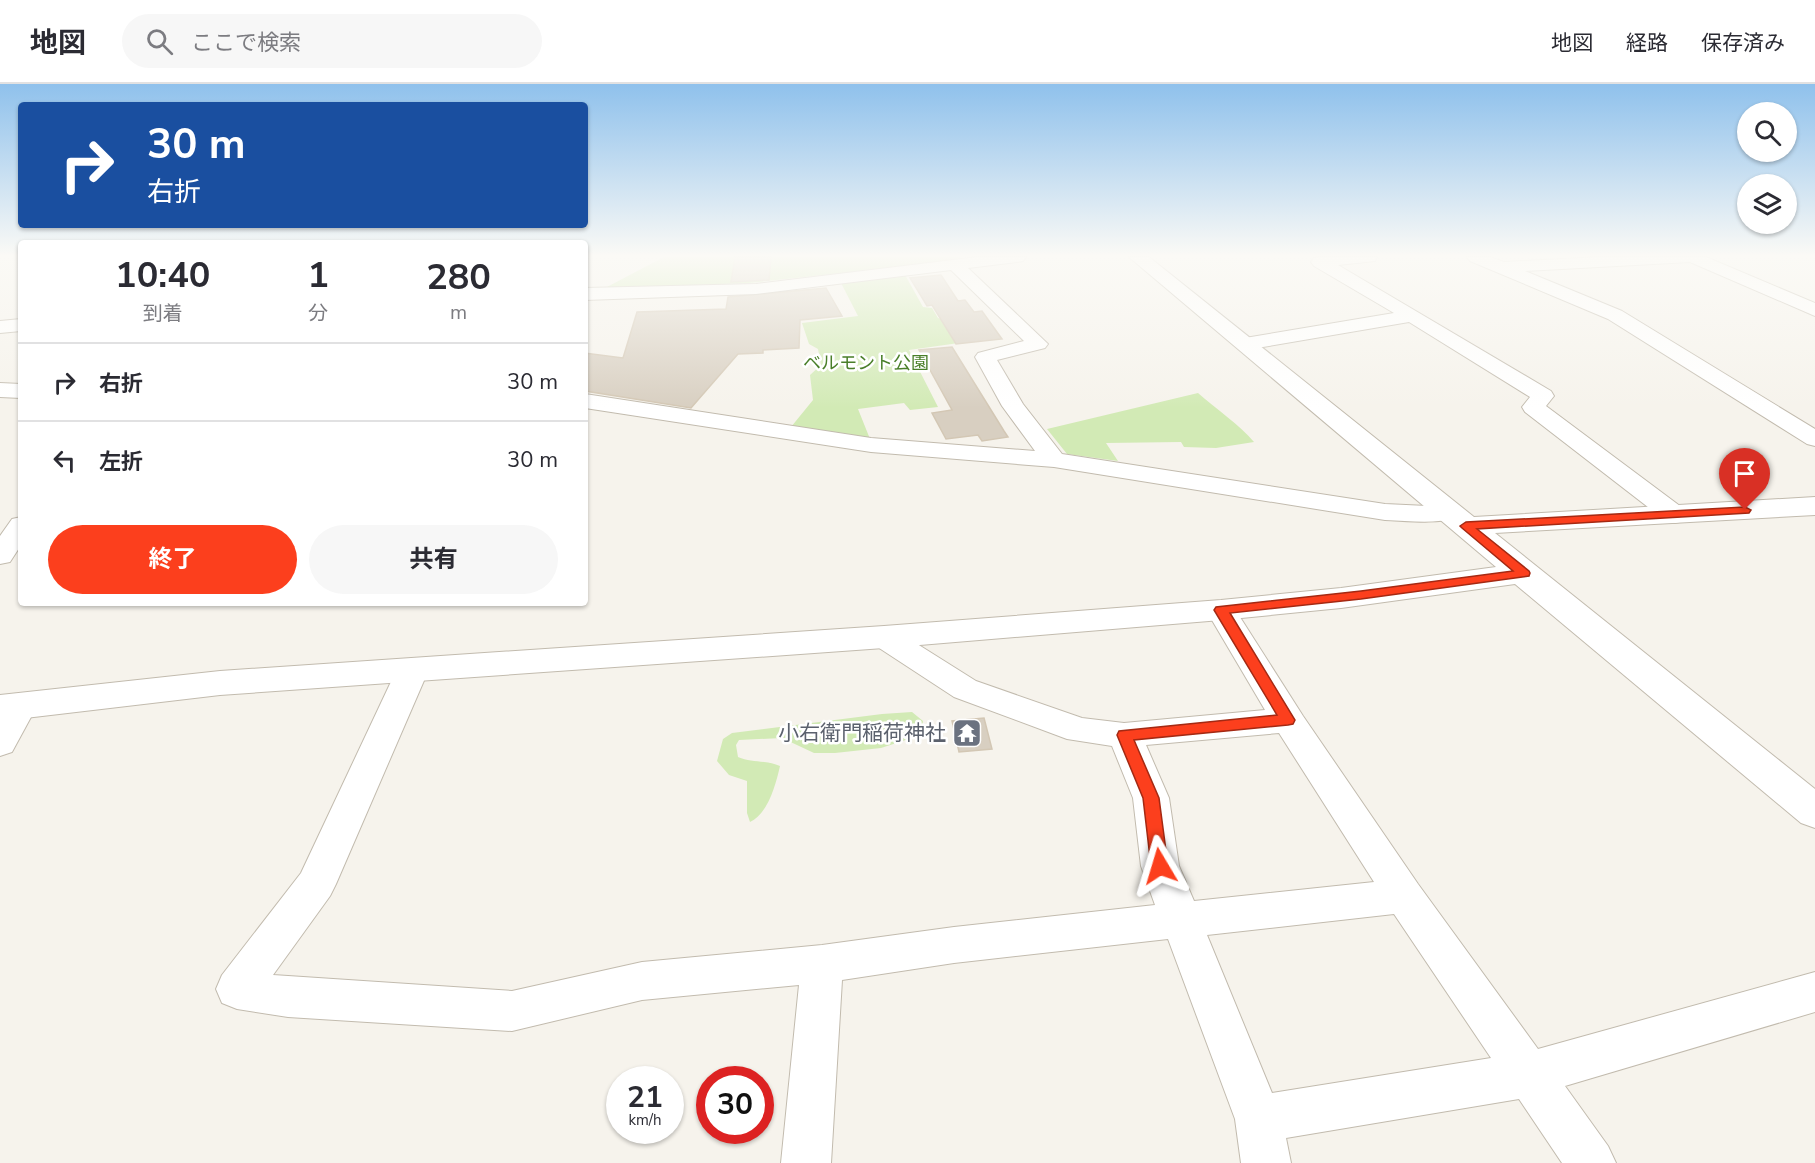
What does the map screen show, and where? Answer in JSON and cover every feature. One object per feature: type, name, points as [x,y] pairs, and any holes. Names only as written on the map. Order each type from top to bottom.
[{"type":"street","points":[[1000,307],[1038,344],[984,357],[1013,406],[1054,460]]},
{"type":"street","points":[[1200,307],[1815,812]]},
{"type":"street","points":[[1397,307],[1544,396],[1533,407],[1675,514]]},
{"type":"street","points":[[1596,307],[1615,315],[1815,439]]},
{"type":"street","points":[[1245,344],[1412,316]]},
{"type":"street","points":[[0,327],[18,325]]},
{"type":"street","points":[[0,390],[18,391]]},
{"type":"street","points":[[588,401],[871,445],[1054,460],[1384,512],[1427,514],[1457,519],[1675,514],[1815,506]]},
{"type":"street","points":[[0,556],[18,529]]},
{"type":"street","points":[[0,742],[11,707],[220,683],[884,637],[1221,610],[1341,598],[1524,573]]},
{"type":"street","points":[[1221,610],[1288,720],[1404,896],[1531,1074],[1591,1163]]},
{"type":"street","points":[[884,637],[965,689],[1078,730],[1124,735],[1288,720]]},
{"type":"street","points":[[413,669],[316,884],[237,989],[288,997],[512,1011],[642,981],[822,964],[954,945],[1404,896]]},
{"type":"street","points":[[1124,735],[1151,798],[1160,866],[1259,1119],[1266,1163]]},
{"type":"street","points":[[806,1163],[822,964]]},
{"type":"street","points":[[1259,1119],[1531,1074],[1815,992]]},
{"type":"green space","name":"ベルモント公園","points":[[854,307],[926,307],[932,308],[938,318],[949,321],[966,342],[909,350],[938,407],[910,410],[904,403],[858,409],[870,439],[791,427],[813,400],[810,375],[821,365],[818,349],[809,344],[802,323],[858,316]]},
{"type":"green space","points":[[1198,393],[1254,442],[1216,448],[1184,447],[1181,442],[1106,443],[1118,461],[1067,454],[1047,429]]},
{"type":"green space","points":[[912,712],[923,721],[921,735],[881,748],[814,753],[782,738],[739,740],[736,745],[738,757],[780,766],[766,806],[750,822],[747,813],[747,781],[729,775],[717,761],[723,739],[732,733]]},
{"type":"building","points":[[837,307],[842,316],[800,320],[799,348],[738,354],[691,408],[588,391],[588,353],[623,358],[637,312]]},
{"type":"building","points":[[933,307],[971,307],[974,312],[982,311],[1002,339],[956,344]]},
{"type":"building","points":[[952,347],[1008,437],[982,441],[978,435],[946,439],[932,413],[952,410],[919,350]]},
{"type":"building","points":[[984,718],[992,749],[959,752],[952,721]]},
{"type":"place","name":"小右衛門稲荷神社","points":[[967,733]]},
{"type":"route","points":[[1160,866],[1151,798],[1124,735],[1288,720],[1221,610],[1503,578],[1524,573],[1466,526],[1745,510]]}]
